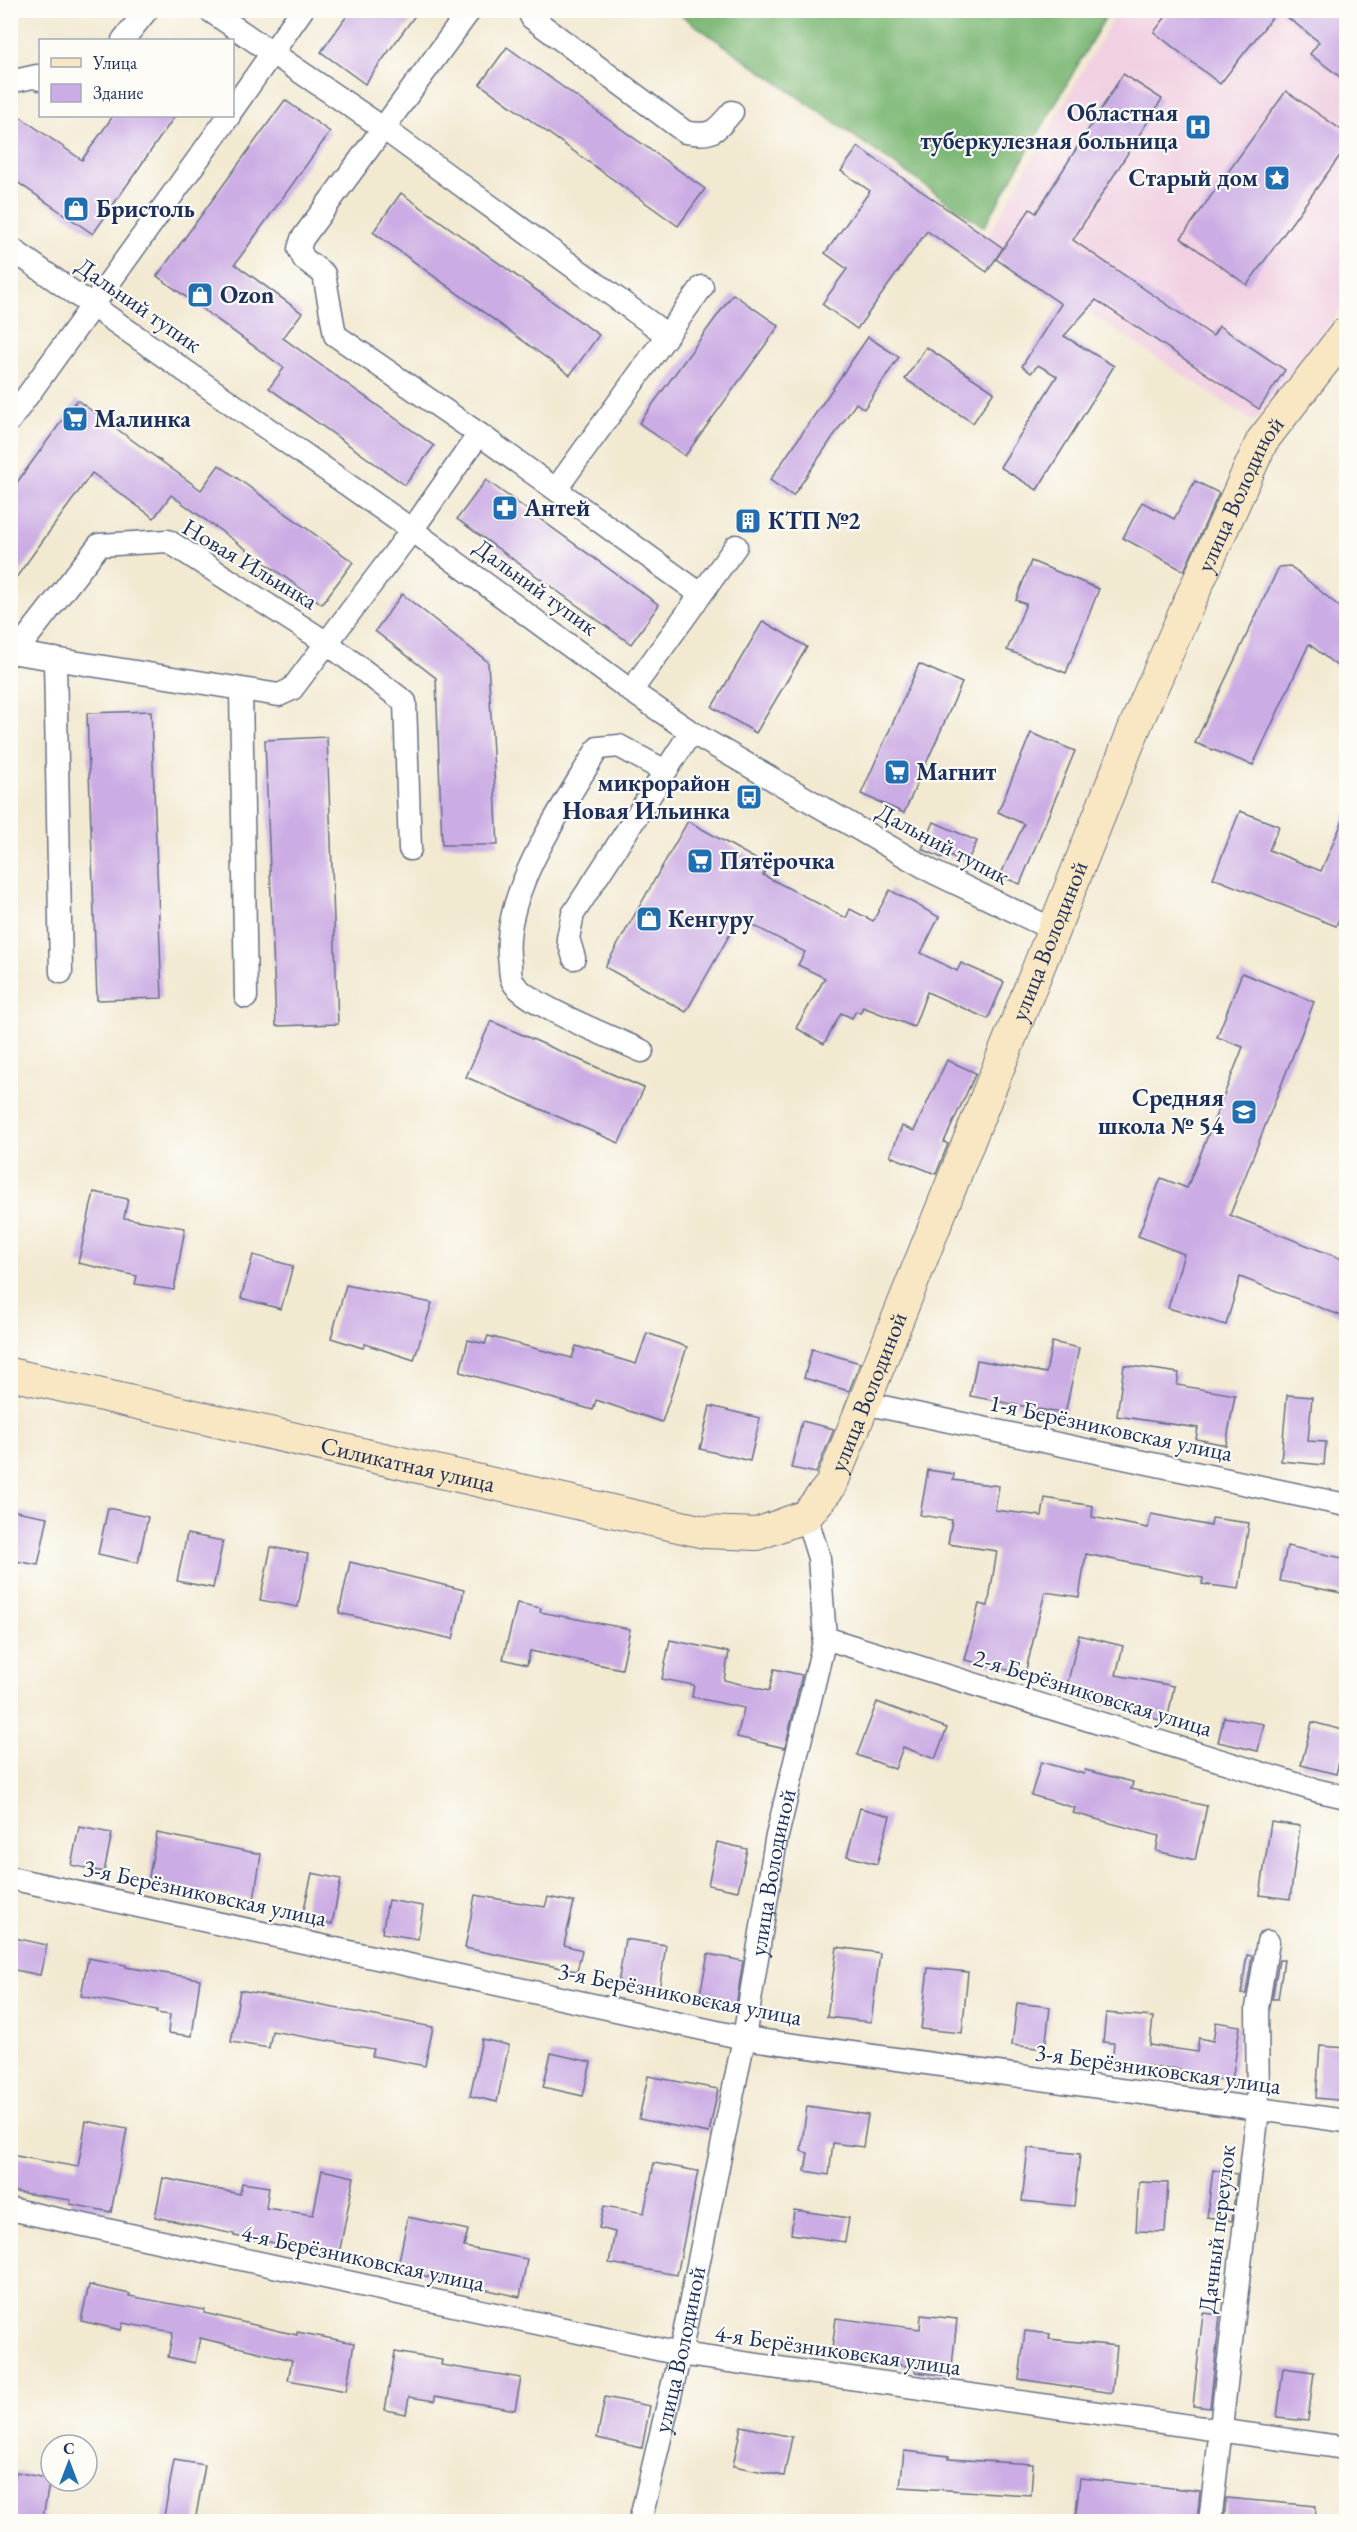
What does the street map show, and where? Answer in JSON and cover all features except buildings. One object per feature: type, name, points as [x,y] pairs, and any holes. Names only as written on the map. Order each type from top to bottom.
[{"type":"street","points":[[124,39],[147,10]]},
{"type":"street","points":[[209,10],[384,128],[667,335]]},
{"type":"street","points":[[234,107],[302,10]]},
{"type":"street","points":[[470,10],[302,239],[299,249],[304,259],[324,274],[335,335],[556,489],[699,593]]},
{"type":"street","points":[[528,10],[532,18],[685,132],[699,135],[715,132],[732,112]]},
{"type":"street","points":[[10,82],[37,76],[39,78]]},
{"type":"street","points":[[10,420],[228,117]]},
{"type":"street","name":"Дальний тупик","points":[[10,248],[412,530],[631,691],[692,732],[933,872],[1054,930]]},
{"type":"street","points":[[556,489],[702,287]]},
{"type":"street","name":"улица Володиной","points":[[640,2522],[680,2354],[744,2038],[776,1840],[825,1638],[819,1558],[806,1516],[831,1485],[1136,724],[1262,441],[1347,333]]},
{"type":"street","name":"Новая Ильинка","points":[[410,849],[405,702],[327,643],[168,541],[99,545],[13,652],[279,695],[292,689],[327,643],[412,530],[478,434]]},
{"type":"street","points":[[631,691],[699,593],[735,546]]},
{"type":"street","points":[[55,659],[62,972]]},
{"type":"street","points":[[241,689],[246,997]]},
{"type":"street","points":[[574,958],[568,938],[573,914],[692,732]]},
{"type":"street","points":[[642,1051],[531,999],[513,982],[507,952],[511,922],[531,863],[598,748],[619,746],[665,771]]},
{"type":"street","name":"Силикатная улица","points":[[10,1374],[704,1532],[757,1534],[806,1516]]},
{"type":"street","name":"1-я Берёзниковская улица","points":[[864,1403],[1347,1505]]},
{"type":"street","name":"2-я Берёзниковская улица","points":[[825,1638],[1303,1786],[1347,1797]]},
{"type":"street","name":"3-я Берёзниковская улица","points":[[10,1878],[744,2038],[1347,2121]]},
{"type":"street","name":"Дачный переулок","points":[[1210,2522],[1258,2110],[1257,2008],[1268,1942]]},
{"type":"street","name":"4-я Берёзниковская улица","points":[[10,2209],[680,2354],[1221,2433],[1347,2448]]},
{"type":"shaded area","name":"Областная туберкулезная больница","points":[[1117,11],[1346,11],[1346,303],[1254,422],[984,243]]},
{"type":"green space","points":[[675,11],[1109,11],[984,227]]},
{"type":"place","name":"Областная туберкулезная больница","points":[[1198,127]]},
{"type":"place","name":"Старый дом","points":[[1277,178]]},
{"type":"place","name":"Бристоль","points":[[76,209]]},
{"type":"place","name":"Ozon","points":[[200,295]]},
{"type":"place","name":"Малинка","points":[[75,419]]},
{"type":"place","name":"Антей","points":[[505,508]]},
{"type":"place","name":"КТП №2","points":[[748,521]]},
{"type":"place","name":"Магнит","points":[[897,772]]},
{"type":"place","name":"микрорайон Новая Ильинка","points":[[749,797]]},
{"type":"place","name":"Пятёрочка","points":[[700,861]]},
{"type":"place","name":"Кенгуру","points":[[649,919]]},
{"type":"place","name":"Средняя школа № 54","points":[[1244,1112]]}]
